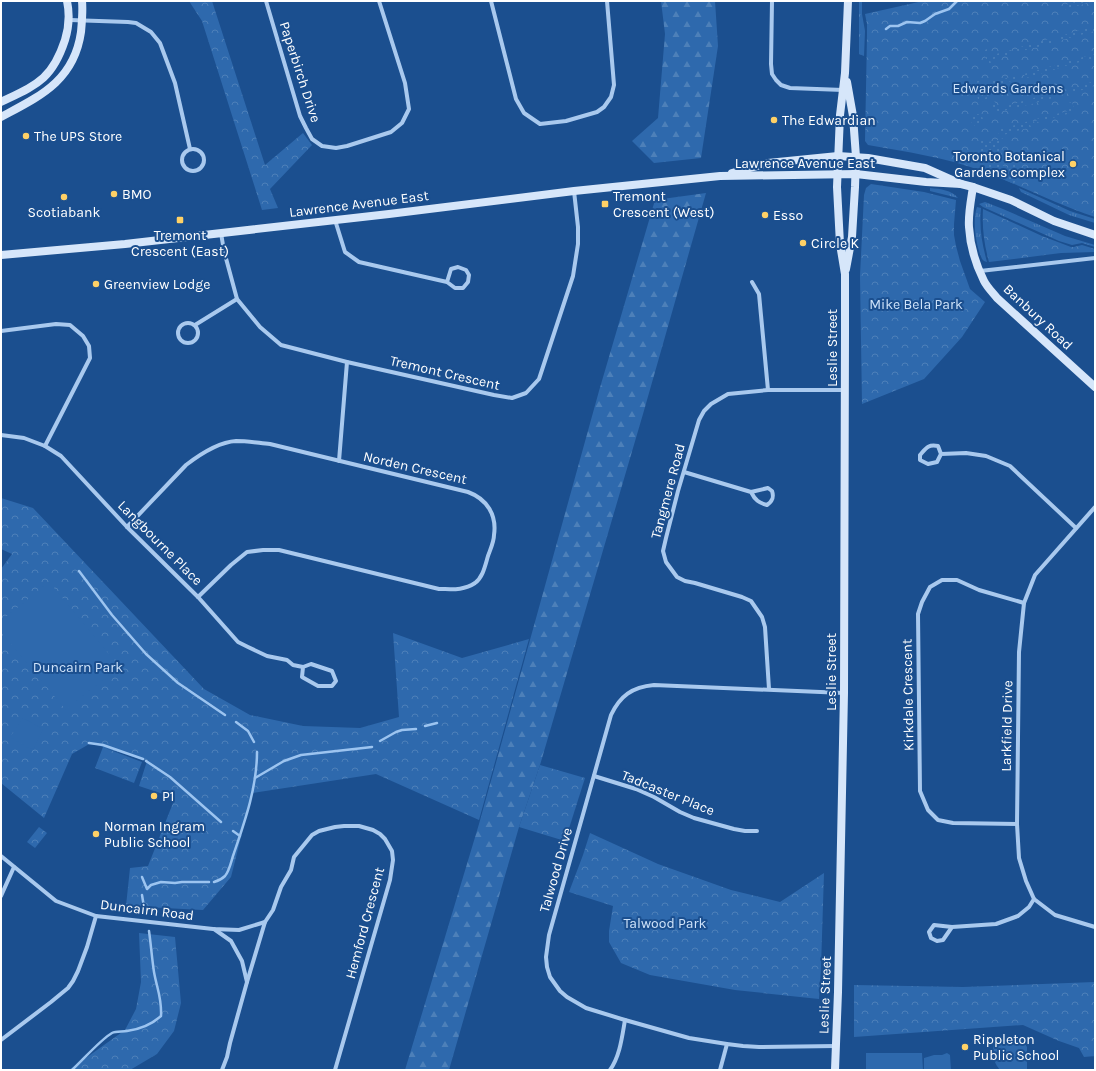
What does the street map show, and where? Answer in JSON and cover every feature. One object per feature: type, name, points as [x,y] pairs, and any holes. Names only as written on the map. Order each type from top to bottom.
[{"type":"main road","points":[[1,102],[29,88],[41,80],[50,71],[58,59],[70,20],[67,1]]},
{"type":"main road","points":[[1,117],[40,96],[66,72],[79,42],[82,20],[82,1]]},
{"type":"main road","name":"Leslie Street","points":[[836,1070],[844,692],[845,390],[844,274],[840,244],[837,173],[840,115],[845,74],[848,1]]},
{"type":"main road","points":[[58,59],[72,61]]},
{"type":"main road","name":"Leslie Street","points":[[844,274],[852,237],[856,174],[853,116],[845,74]]},
{"type":"main road","name":"Lawrence Avenue East","points":[[720,176],[768,163],[838,156],[856,157],[925,168],[961,184],[1011,200],[1054,221],[1095,235]]},
{"type":"main road","name":"Lawrence Avenue East","points":[[1,255],[125,244],[574,191],[720,176],[837,173],[961,184]]},
{"type":"main road","name":"Banbury Road","points":[[973,187],[969,207],[968,226],[971,244],[980,272],[985,282],[997,298],[1095,388]]},
{"type":"street","name":"Paperbirch Drive","points":[[266,1],[300,116],[312,139],[322,146],[336,148],[391,132],[402,123],[409,109],[405,84],[379,1]]},
{"type":"street","points":[[491,1],[516,100],[524,113],[540,124],[566,121],[597,112],[612,98],[614,85],[607,1]]},
{"type":"street","points":[[772,1],[771,64],[772,74],[776,80],[780,85],[790,88],[843,90]]},
{"type":"street","points":[[70,20],[128,22],[136,24],[151,32],[160,43],[175,83],[190,149]]},
{"type":"street","points":[[190,149],[199,150],[205,158],[203,166],[199,170],[190,171],[184,166],[182,158],[190,149]]},
{"type":"street","name":"Tremont Crescent","points":[[221,233],[224,251],[237,299],[260,327],[281,345],[347,362],[512,398],[526,393],[539,379],[573,276],[578,244],[578,227],[574,191]]},
{"type":"street","points":[[335,220],[345,252],[359,262],[447,282],[455,288],[463,288],[468,282],[469,275],[466,270],[458,267],[451,269],[447,282]]},
{"type":"street","points":[[980,272],[1095,258]]},
{"type":"street","points":[[752,282],[759,294],[768,390]]},
{"type":"street","points":[[195,325],[237,299]]},
{"type":"street","points":[[189,323],[195,325],[198,330],[198,337],[196,340],[194,342],[187,343],[181,340],[179,337],[179,330],[182,325],[189,323]]},
{"type":"street","points":[[1,331],[56,324],[70,325],[83,336],[89,346],[90,358],[45,446]]},
{"type":"street","points":[[338,461],[347,362]]},
{"type":"street","name":"Tangmere Road","points":[[769,689],[765,627],[762,617],[751,601],[742,597],[685,581],[677,577],[666,562],[663,551],[699,420],[704,411],[711,404],[728,394],[768,390],[845,390]]},
{"type":"street","name":"Langbourne Place","points":[[1,435],[24,438],[45,446],[68,462],[127,527],[198,597],[238,642],[267,656],[287,660],[294,665],[303,667],[311,664],[332,671],[336,681],[332,686],[318,686],[302,677],[303,667]]},
{"type":"street","name":"Norden Crescent","points":[[127,527],[186,465],[205,452],[228,442],[236,441],[270,444],[475,494],[490,509],[495,522],[494,536],[484,572],[474,584],[457,590],[439,588],[272,549],[247,552],[231,565],[198,597]]},
{"type":"street","points":[[932,445],[938,446],[941,454],[936,462],[928,464],[920,460],[920,455],[926,447],[932,445]]},
{"type":"street","points":[[941,454],[966,453],[986,456],[1010,466],[1076,528]]},
{"type":"street","points":[[684,472],[751,492],[768,488],[772,491],[774,497],[771,502],[767,504],[760,503],[754,498],[751,492]]},
{"type":"street","name":"Larkfield Drive","points":[[1095,507],[1035,575],[1024,603],[1019,652],[1017,824],[1019,858],[1026,881],[1034,899],[1055,915],[1095,927]]},
{"type":"street","name":"Kirkdale Crescent","points":[[1017,824],[954,823],[938,820],[928,810],[920,791],[918,614],[922,602],[930,587],[942,580],[957,580],[979,590],[1024,603]]},
{"type":"street","name":"Talwood Drive","points":[[836,1046],[748,1047],[689,1038],[625,1020],[586,1008],[567,998],[550,977],[546,957],[549,934],[611,716],[615,706],[622,697],[635,689],[654,684],[844,692]]},
{"type":"street","name":"Tadcaster Place","points":[[594,776],[636,789],[694,818],[734,829],[757,831]]},
{"type":"street","name":"Hemford Crescent","points":[[265,922],[272,910],[281,887],[291,870],[294,857],[312,835],[319,831],[335,827],[359,826],[373,830],[385,839],[392,851],[390,880],[335,1070]]},
{"type":"street","name":"Duncairn Road","points":[[1,856],[56,901],[96,916],[213,929],[239,930],[265,922]]},
{"type":"street","points":[[1,896],[14,867]]},
{"type":"street","points":[[952,927],[943,940],[937,941],[931,938],[929,932],[934,925],[952,927],[996,924],[1018,916],[1029,907],[1034,899]]},
{"type":"street","points":[[1,1040],[68,988],[78,971],[96,916]]},
{"type":"street","name":"Duncairn Road","points":[[222,1070],[265,922]]},
{"type":"street","name":"Duncairn Road","points":[[213,929],[231,941],[242,961],[247,982]]},
{"type":"street","points":[[610,1070],[614,1064],[621,1042],[625,1020]]},
{"type":"street","points":[[720,1070],[727,1044]]},
{"type":"green space","points":[[189,1],[212,1],[265,165],[303,133],[312,145],[270,189],[278,208],[262,210],[202,21]]},
{"type":"green space","points":[[661,1],[715,1],[718,46],[701,158],[654,163],[632,141],[658,118],[665,34]]},
{"type":"green space","points":[[859,1],[862,1],[862,14],[865,31],[864,56],[859,54]]},
{"type":"green space","name":"Edwards Gardens","points":[[923,1],[1095,1],[1095,217],[968,166],[925,155],[868,145],[865,141],[867,24],[865,14]]},
{"type":"green space","points":[[1077,1],[1094,1],[1063,10],[1063,6]]},
{"type":"green space","points":[[1095,26],[1095,31],[1058,41],[1057,37]]},
{"type":"green space","points":[[1052,38],[1053,43],[1018,52],[1017,48]]},
{"type":"green space","points":[[987,49],[989,56],[1011,50],[1012,54],[990,60],[992,67],[989,67],[984,52]]},
{"type":"green space","points":[[1095,54],[1095,58],[1065,66],[1064,62]]},
{"type":"green space","points":[[1059,64],[1060,68],[1025,78],[1024,74]]},
{"type":"green space","points":[[994,75],[996,81],[1018,75],[1019,79],[997,85],[999,92],[996,92],[991,78]]},
{"type":"green space","points":[[983,79],[983,81],[977,83],[981,99],[987,97],[989,100],[987,103],[978,99],[973,80]]},
{"type":"green space","points":[[1095,81],[1095,86],[1072,93],[1071,88]]},
{"type":"green space","points":[[1066,89],[1067,94],[1032,104],[1030,99]]},
{"type":"green space","points":[[1026,100],[1027,105],[995,113],[990,105],[992,101],[995,102],[997,109]]},
{"type":"green space","points":[[1072,102],[1075,112],[1037,122],[1036,119],[1068,111],[1068,103]]},
{"type":"green space","points":[[975,114],[979,114],[983,120],[979,126],[975,126],[971,122],[971,118]]},
{"type":"green space","points":[[1033,120],[1035,124],[1030,125],[1031,127],[1003,135],[1002,133],[999,134],[997,130]]},
{"type":"green space","points":[[1004,138],[1005,143],[999,145],[1002,154],[998,163],[1008,168],[1013,160],[1017,159],[1020,165],[1020,171],[1014,184],[981,170],[981,139],[989,142]]},
{"type":"green space","name":"Mike Bela Park","points":[[871,184],[924,192],[956,200],[954,235],[960,261],[970,289],[985,302],[962,337],[924,379],[862,404],[860,276],[864,195],[866,188]]},
{"type":"green space","points":[[930,188],[942,189],[958,198],[930,191]]},
{"type":"green space","points":[[1019,188],[1070,211],[1095,219],[1095,223],[1069,215],[1021,192]]},
{"type":"green space","points":[[706,193],[643,414],[540,765],[519,827],[449,1070],[405,1070],[479,824],[599,391],[655,200]]},
{"type":"green space","points":[[985,202],[1065,236],[1095,245],[1095,247],[1082,243],[1072,245],[1059,241],[979,204]]},
{"type":"green space","points":[[977,207],[981,208],[981,235],[987,262],[982,259],[976,241],[975,219]]},
{"type":"green space","points":[[983,209],[1042,236],[1071,247],[1082,245],[1095,249],[1095,252],[1061,253],[989,262],[984,236]]},
{"type":"green space","name":"Duncairn Park","points":[[1,498],[33,508],[204,689],[250,715],[303,726],[360,728],[399,717],[393,633],[462,658],[529,639],[479,820],[376,774],[252,793],[231,877],[203,910],[126,906],[130,868],[148,866],[175,798],[139,786],[147,761],[105,748],[142,762],[134,783],[95,768],[103,747],[91,743],[72,754],[44,818],[1,783],[1,569],[12,554],[1,549]]},
{"type":"green space","points":[[49,582],[119,666],[66,710],[1,632],[1,621]]},
{"type":"green space","points":[[23,718],[43,729],[34,748],[30,749],[10,737]]},
{"type":"green space","points":[[540,765],[585,778],[565,841],[519,827]]},
{"type":"green space","points":[[39,827],[47,833],[35,848],[27,842]]},
{"type":"green space","name":"Talwood Park","points":[[590,833],[658,864],[731,890],[780,902],[824,873],[819,999],[735,990],[650,975],[621,963],[609,942],[609,931],[613,906],[569,892]]},
{"type":"green space","points":[[139,933],[175,937],[181,1003],[174,1031],[157,1054],[130,1070],[69,1070],[125,1030],[136,1009],[141,982]]},
{"type":"green space","points":[[1095,982],[1095,1056],[1084,1057],[1079,1048],[1023,1025],[854,1037],[854,985],[963,987]]},
{"type":"green space","points":[[1024,1042],[1027,1047],[1027,1070],[1000,1070],[993,1057],[994,1043]]},
{"type":"green space","points":[[866,1053],[922,1053],[923,1070],[866,1070]]},
{"type":"green space","points":[[947,1053],[950,1055],[951,1070],[924,1070],[924,1058]]},
{"type":"waterway","points":[[886,29],[890,26],[898,26],[907,22],[920,23],[935,14],[949,9],[957,1]]},
{"type":"waterway","points":[[79,571],[112,615],[146,654],[178,683],[225,715]]},
{"type":"waterway","points":[[236,722],[248,731],[254,742]]},
{"type":"waterway","points":[[425,726],[437,723]]},
{"type":"waterway","points":[[380,741],[396,732],[416,729]]},
{"type":"waterway","points":[[89,743],[103,745],[143,759]]},
{"type":"waterway","points":[[255,778],[284,761],[301,755],[372,747]]},
{"type":"waterway","points":[[214,882],[220,880],[228,871],[242,829],[253,791],[257,752]]},
{"type":"waterway","points":[[146,761],[170,777],[221,822]]},
{"type":"waterway","points":[[233,831],[240,836]]},
{"type":"waterway","points":[[142,877],[147,889],[151,885],[161,882],[209,882]]},
{"type":"waterway","points":[[142,895],[144,907]]},
{"type":"waterway","points":[[72,1070],[107,1036],[115,1032],[141,1028],[150,1024],[161,1016],[160,999],[154,972],[149,931]]},
{"type":"place","name":"The Edwardian","points":[[774,120]]},
{"type":"place","name":"The UPS Store","points":[[26,136]]},
{"type":"place","name":"Toronto Botanical Gardens complex","points":[[1073,164]]},
{"type":"place","name":"BMO","points":[[114,194]]},
{"type":"place","name":"Scotiabank","points":[[64,197]]},
{"type":"place","name":"Tremont Crescent (West)","points":[[605,204]]},
{"type":"place","name":"Esso","points":[[765,215]]},
{"type":"place","name":"Tremont Crescent (East)","points":[[180,220]]},
{"type":"place","name":"Circle K","points":[[803,243]]},
{"type":"place","name":"Greenview Lodge","points":[[96,284]]},
{"type":"place","name":"P1","points":[[154,796]]},
{"type":"place","name":"Norman Ingram Public School","points":[[96,834]]},
{"type":"place","name":"Rippleton Public School","points":[[965,1047]]}]
